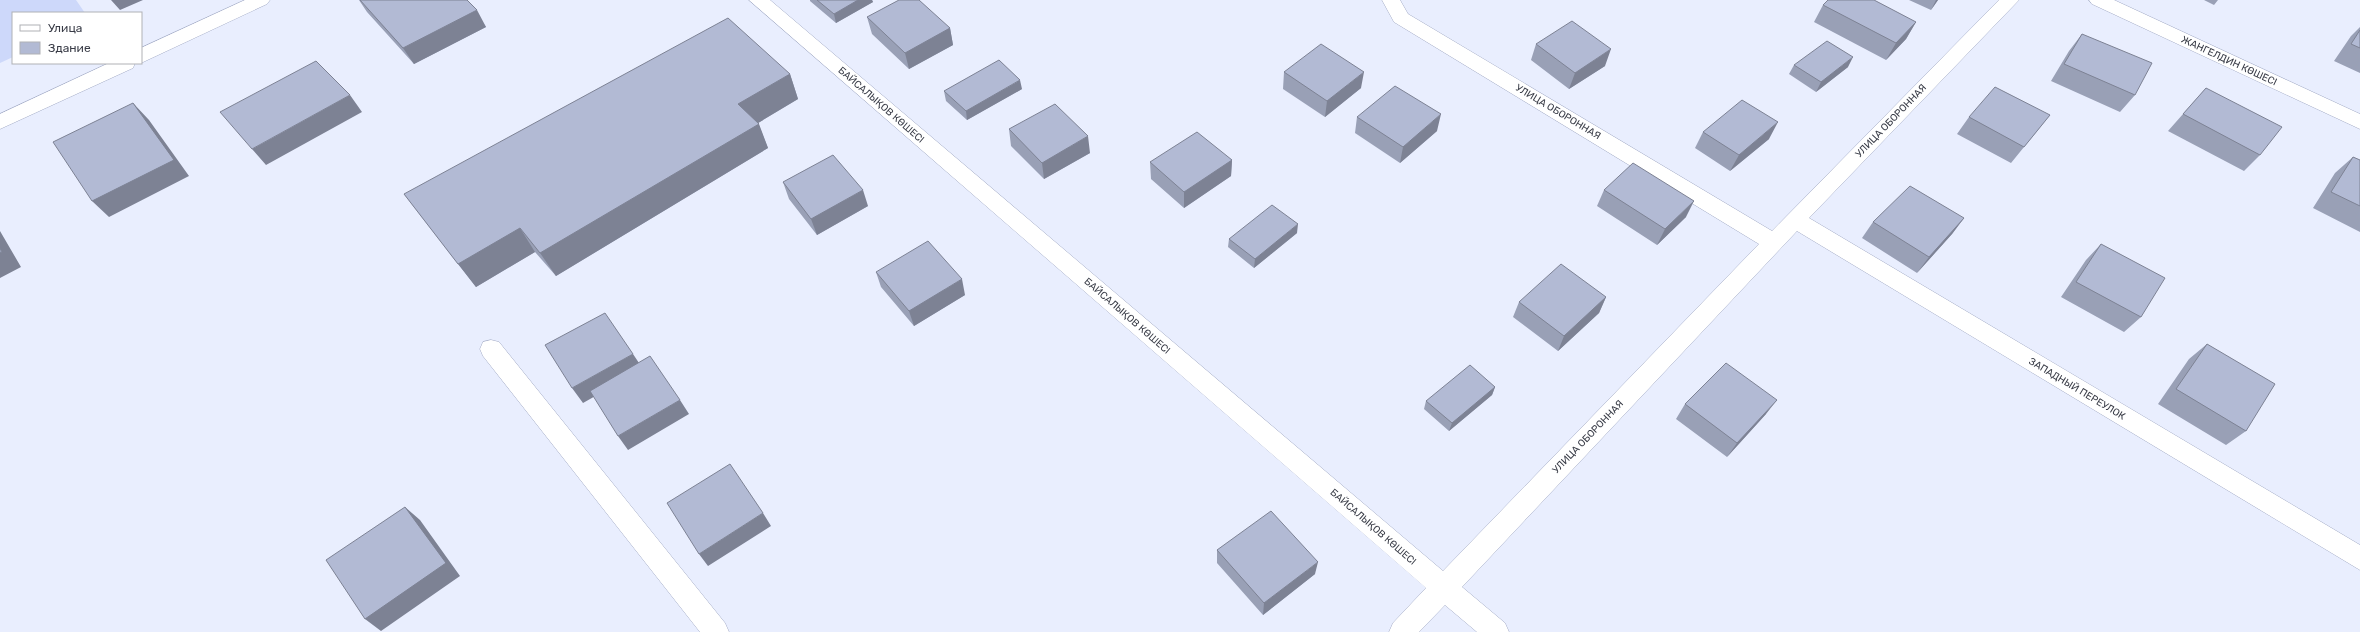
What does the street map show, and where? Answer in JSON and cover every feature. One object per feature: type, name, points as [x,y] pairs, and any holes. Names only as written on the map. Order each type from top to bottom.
[{"type":"street","points":[[142,56],[261,0]]},
{"type":"street","name":"БАЙСАЛЫҚОВ КӨШЕСІ","points":[[758,0],[1496,632]]},
{"type":"street","name":"УЛИЦА ОБОРОННАЯ","points":[[1391,0],[1401,18],[1773,242]]},
{"type":"street","name":"УЛИЦА ОБОРОННАЯ","points":[[1402,632],[1773,242],[2010,0]]},
{"type":"street","name":"ЖАНГЕЛДИН КӨШЕСІ","points":[[2098,0],[2360,122]]},
{"type":"street","points":[[0,122],[124,64]]},
{"type":"street","name":"ЗАПАДНЫЙ ПЕРЕУЛОК","points":[[1795,220],[2360,558]]},
{"type":"street","points":[[491,349],[716,632]]},
{"type":"shaded area","points":[[0,0],[76,0],[84,12],[12,12],[12,57],[0,63]]},
{"type":"building","points":[[360,0],[467,0],[477,10],[403,48]]},
{"type":"building","points":[[817,0],[858,0],[834,14]]},
{"type":"building","points":[[899,0],[919,0],[950,28],[905,53],[867,17]]},
{"type":"building","points":[[1828,0],[1874,0],[1916,22],[1896,43],[1823,5]]},
{"type":"building","points":[[728,18],[790,74],[738,104],[759,124],[540,253],[520,228],[458,264],[404,194]]},
{"type":"building","points":[[1572,21],[1611,49],[1575,73],[1536,44]]},
{"type":"building","points":[[2360,30],[2360,48],[2351,44]]},
{"type":"building","points":[[2082,34],[2152,63],[2135,95],[2064,64]]},
{"type":"building","points":[[1827,41],[1853,57],[1821,82],[1794,65]]},
{"type":"building","points":[[1321,44],[1364,72],[1327,101],[1284,72]]},
{"type":"building","points":[[999,60],[1020,80],[966,111],[944,91]]},
{"type":"building","points":[[316,61],[350,95],[252,149],[220,112]]},
{"type":"building","points":[[1395,86],[1441,114],[1403,147],[1357,117]]},
{"type":"building","points":[[1995,87],[2050,115],[2024,147],[1969,117]]},
{"type":"building","points":[[2206,88],[2282,127],[2260,155],[2183,114]]},
{"type":"building","points":[[1742,100],[1778,122],[1739,155],[1703,132]]},
{"type":"building","points":[[133,103],[174,160],[92,201],[53,142]]},
{"type":"building","points":[[1055,104],[1088,136],[1042,163],[1009,129]]},
{"type":"building","points":[[1197,132],[1232,160],[1184,192],[1150,162]]},
{"type":"building","points":[[833,155],[863,190],[811,219],[783,182]]},
{"type":"building","points":[[2353,157],[2360,160],[2360,206],[2331,192]]},
{"type":"building","points":[[1633,163],[1694,201],[1665,229],[1604,190]]},
{"type":"building","points":[[1910,186],[1964,218],[1929,257],[1873,222]]},
{"type":"building","points":[[1272,205],[1298,224],[1255,259],[1229,239]]},
{"type":"building","points":[[928,241],[962,279],[909,311],[876,272]]},
{"type":"building","points":[[2101,244],[2165,278],[2141,317],[2076,282]]},
{"type":"building","points":[[1561,264],[1606,297],[1564,336],[1519,302]]},
{"type":"building","points":[[605,313],[633,354],[572,388],[545,345]]},
{"type":"building","points":[[2207,344],[2275,384],[2246,431],[2176,389]]},
{"type":"building","points":[[650,356],[680,400],[618,436],[590,391]]},
{"type":"building","points":[[1726,363],[1777,400],[1737,443],[1685,404]]},
{"type":"building","points":[[1470,365],[1495,387],[1452,423],[1426,401]]},
{"type":"building","points":[[730,464],[763,513],[699,554],[667,503]]},
{"type":"building","points":[[405,507],[446,563],[365,619],[326,560]]},
{"type":"building","points":[[1271,511],[1318,562],[1264,603],[1217,550]]}]
